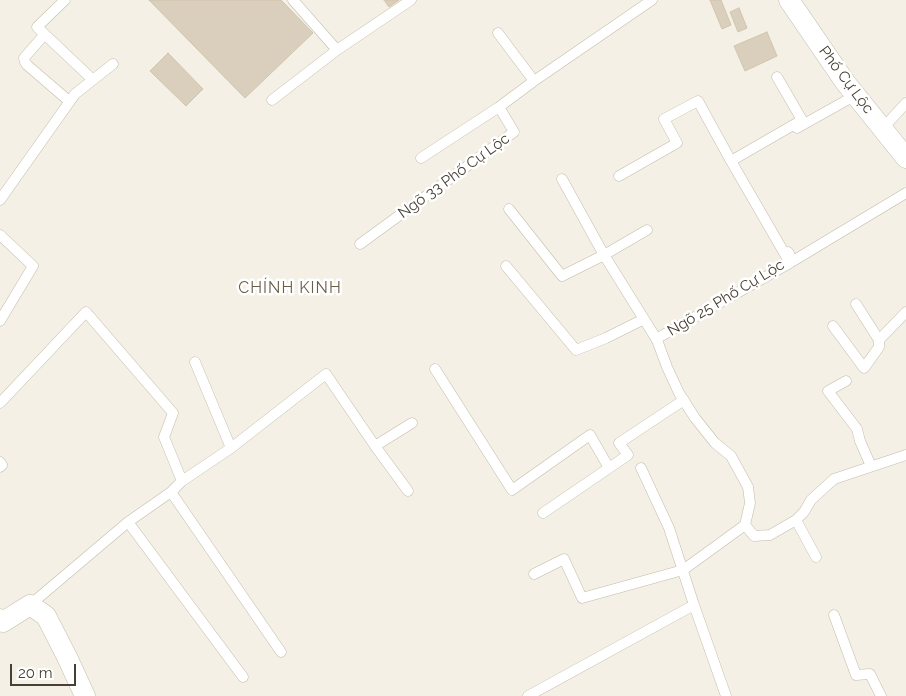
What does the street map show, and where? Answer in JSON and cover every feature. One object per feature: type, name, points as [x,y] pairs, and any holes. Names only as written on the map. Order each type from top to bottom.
[{"type":"street","name":"Phố Cự Lộc","points":[[789,0],[845,82],[906,158]]},
{"type":"street","points":[[1,622],[30,605],[46,616],[85,696]]},
{"type":"lane","points":[[65,0],[37,27],[93,80]]},
{"type":"lane","points":[[293,0],[337,50]]},
{"type":"lane","points":[[272,100],[337,50],[411,0]]},
{"type":"lane","points":[[421,158],[499,107],[652,0]]},
{"type":"lane","points":[[498,33],[534,82]]},
{"type":"lane","points":[[44,35],[24,58],[24,62],[69,101]]},
{"type":"lane","points":[[0,200],[69,101],[113,64]]},
{"type":"lane","points":[[734,162],[802,120],[777,77]]},
{"type":"lane","points":[[734,162],[856,94]]},
{"type":"lane","points":[[619,176],[677,143],[664,119],[698,101],[793,261],[906,193]]},
{"type":"lane","points":[[882,128],[906,103]]},
{"type":"lane","name":"Ngõ 33 Phố Cự Lộc","points":[[360,244],[514,132],[499,107]]},
{"type":"lane","name":"Ngõ 25 Phố Cự Lộc","points":[[656,339],[790,263],[734,162]]},
{"type":"lane","points":[[534,574],[564,559],[582,598],[682,570],[745,526],[750,503],[748,487],[731,456],[714,443],[684,400],[667,367],[656,339],[604,255],[562,179]]},
{"type":"lane","points":[[509,209],[562,276],[604,255],[647,230]]},
{"type":"lane","points":[[0,235],[33,266],[0,321]]},
{"type":"lane","points":[[506,266],[576,350],[606,338],[644,319]]},
{"type":"lane","points":[[833,326],[864,368],[879,347],[879,340],[856,304]]},
{"type":"lane","points":[[0,403],[86,312],[173,413],[164,437],[182,481]]},
{"type":"lane","points":[[879,340],[906,312]]},
{"type":"lane","points":[[195,362],[231,448]]},
{"type":"lane","points":[[435,369],[512,490],[590,435],[609,468]]},
{"type":"lane","points":[[30,605],[128,522],[171,492],[182,481],[231,448],[326,374],[408,492]]},
{"type":"lane","points":[[846,381],[828,391],[856,429],[871,466]]},
{"type":"lane","points":[[542,513],[628,455],[620,443],[684,400]]},
{"type":"lane","points":[[375,446],[412,423]]},
{"type":"lane","points":[[745,526],[754,536],[770,535],[796,520],[804,512],[811,500],[834,479],[906,455]]},
{"type":"lane","points":[[0,462],[2,465],[0,467]]},
{"type":"lane","points":[[641,468],[669,528],[726,696]]},
{"type":"lane","points":[[171,492],[281,652]]},
{"type":"lane","points":[[796,520],[816,558]]},
{"type":"lane","points":[[128,522],[242,677]]},
{"type":"lane","points":[[528,696],[694,606]]},
{"type":"lane","points":[[834,615],[856,675],[870,674],[881,696]]},
{"type":"building","points":[[149,0],[281,0],[313,33],[245,98]]},
{"type":"building","points":[[384,0],[399,0],[389,7]]},
{"type":"building","points":[[710,0],[721,0],[731,25],[722,29]]},
{"type":"building","points":[[739,8],[747,28],[738,32],[730,12]]},
{"type":"building","points":[[767,32],[777,56],[745,71],[734,46]]},
{"type":"building","points":[[168,53],[203,89],[186,106],[150,71]]},
{"type":"district","name":"CHÍNH KINH","points":[[290,288]]}]
